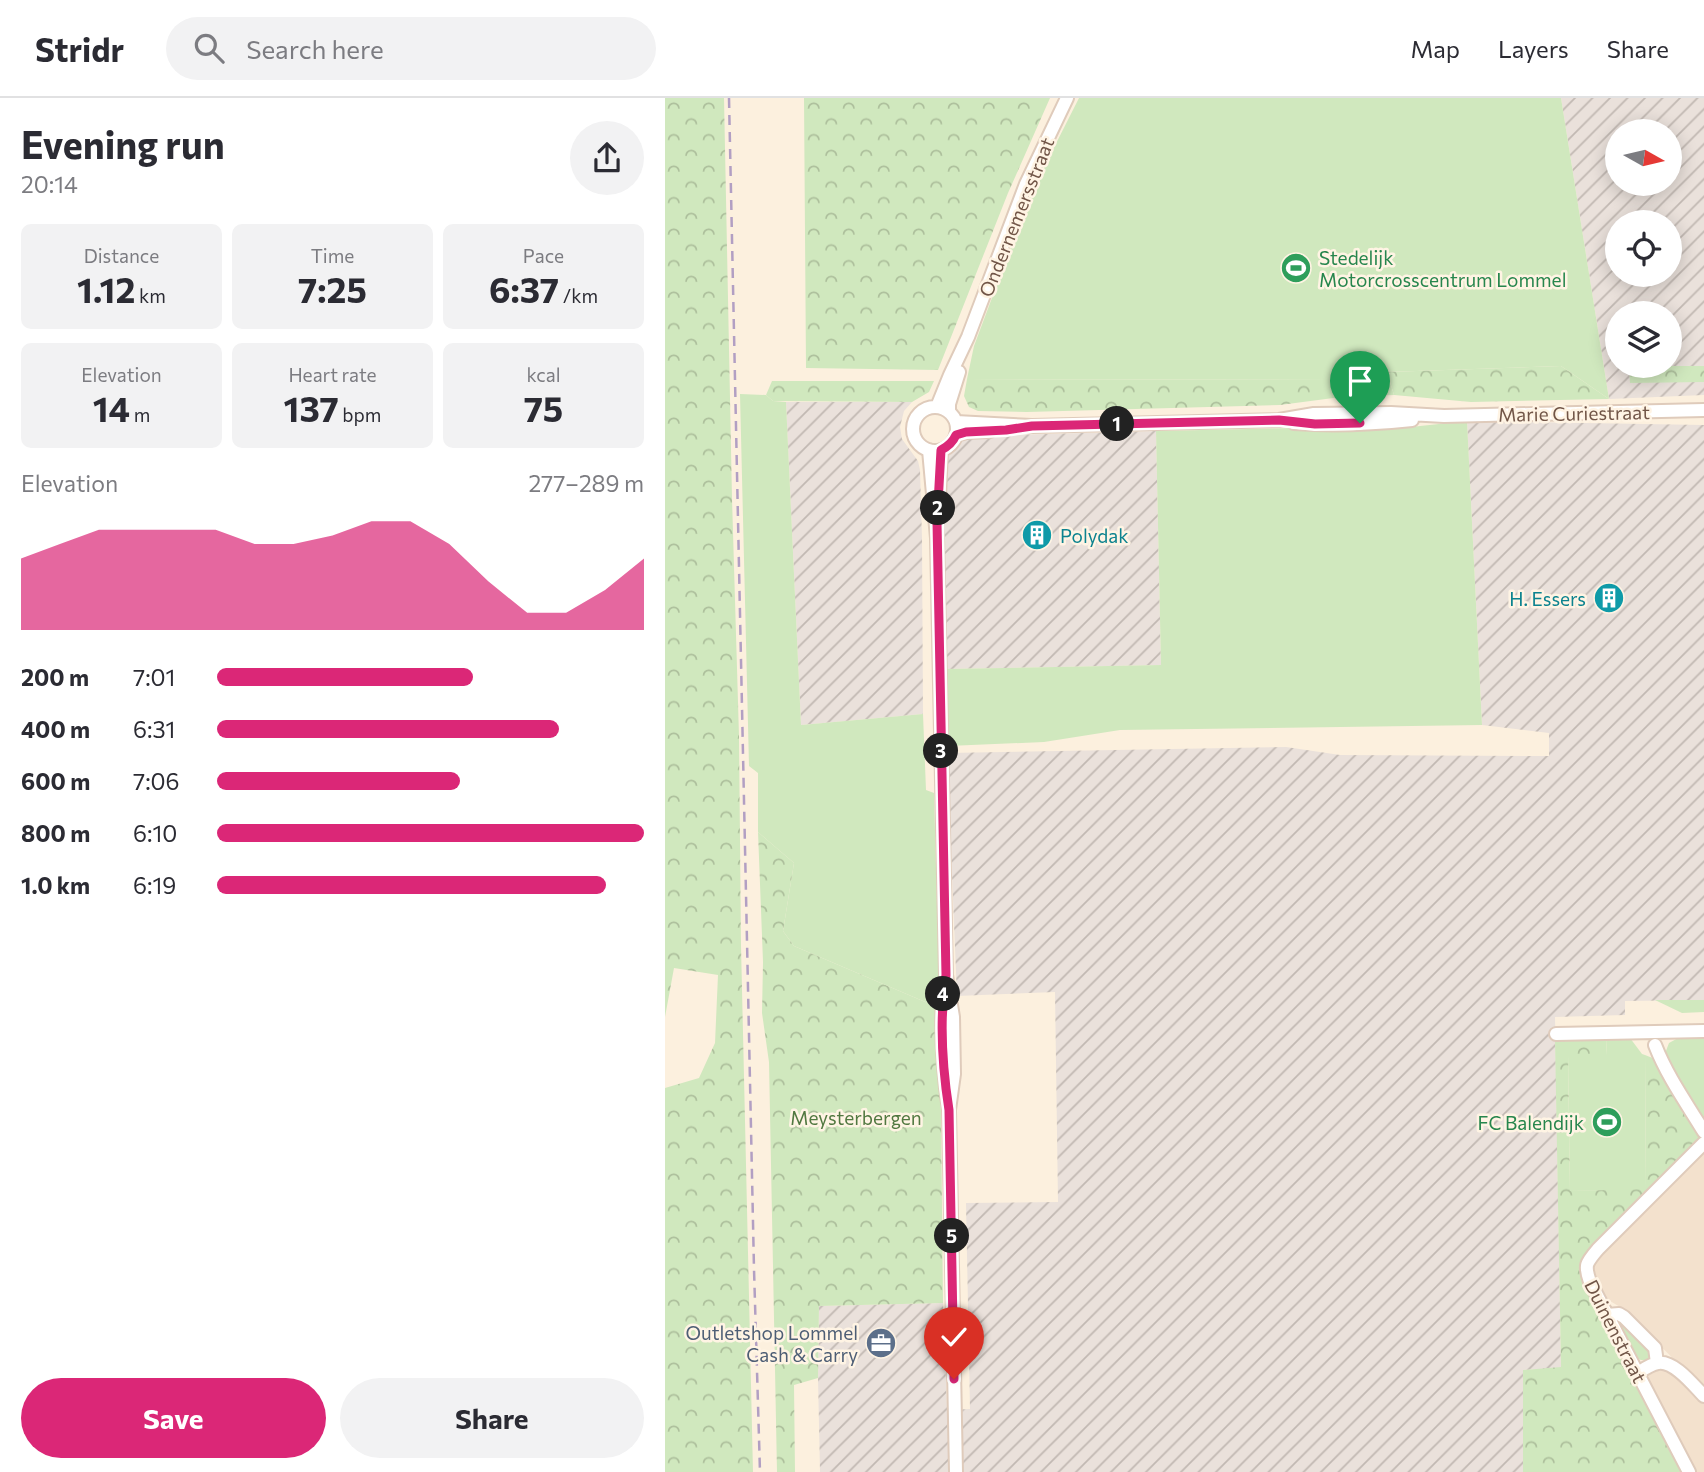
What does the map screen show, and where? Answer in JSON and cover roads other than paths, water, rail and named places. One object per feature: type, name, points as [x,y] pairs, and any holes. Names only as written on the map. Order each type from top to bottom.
[{"type":"street","name":"Ondernemersstraat","points":[[949,419],[949,404],[968,337],[1020,198],[1067,98]]},
{"type":"street","name":"Marie Curiestraat","points":[[949,419],[966,432],[1032,426],[1279,420],[1314,414],[1391,413],[1444,416],[1704,410]]},
{"type":"street","points":[[923,411],[949,419],[953,441],[948,447],[935,450],[918,442],[913,429],[915,421],[923,411]]},
{"type":"street","points":[[935,450],[946,975],[953,1017],[954,1074],[949,1110],[956,1472]]},
{"type":"street","points":[[1556,1034],[1704,1031]]},
{"type":"street","points":[[1632,1032],[1640,1041],[1655,1045],[1667,1038],[1669,1032]]},
{"type":"street","points":[[1655,1045],[1675,1085],[1704,1132]]},
{"type":"street","name":"Duinenstraat","points":[[1689,1472],[1586,1272],[1587,1261],[1704,1143]]},
{"type":"street","points":[[1607,1315],[1619,1314],[1624,1317],[1655,1348],[1657,1363]]},
{"type":"street","points":[[1637,1373],[1657,1363],[1665,1363],[1677,1369],[1704,1396]]},
{"type":"railway","points":[[729,98],[760,1472]]},
{"type":"place","name":"Stedelijk Motorcrosscentrum Lommel","points":[[1296,268]]},
{"type":"place","name":"Polydak","points":[[1037,535]]},
{"type":"place","name":"H. Essers","points":[[1609,598]]},
{"type":"place","name":"FC Balendijk","points":[[1607,1122]]},
{"type":"place","name":"Outletshop Lommel Cash & Carry","points":[[881,1343]]},
{"type":"park label","name":"Meysterbergen","points":[[856,1117]]}]
